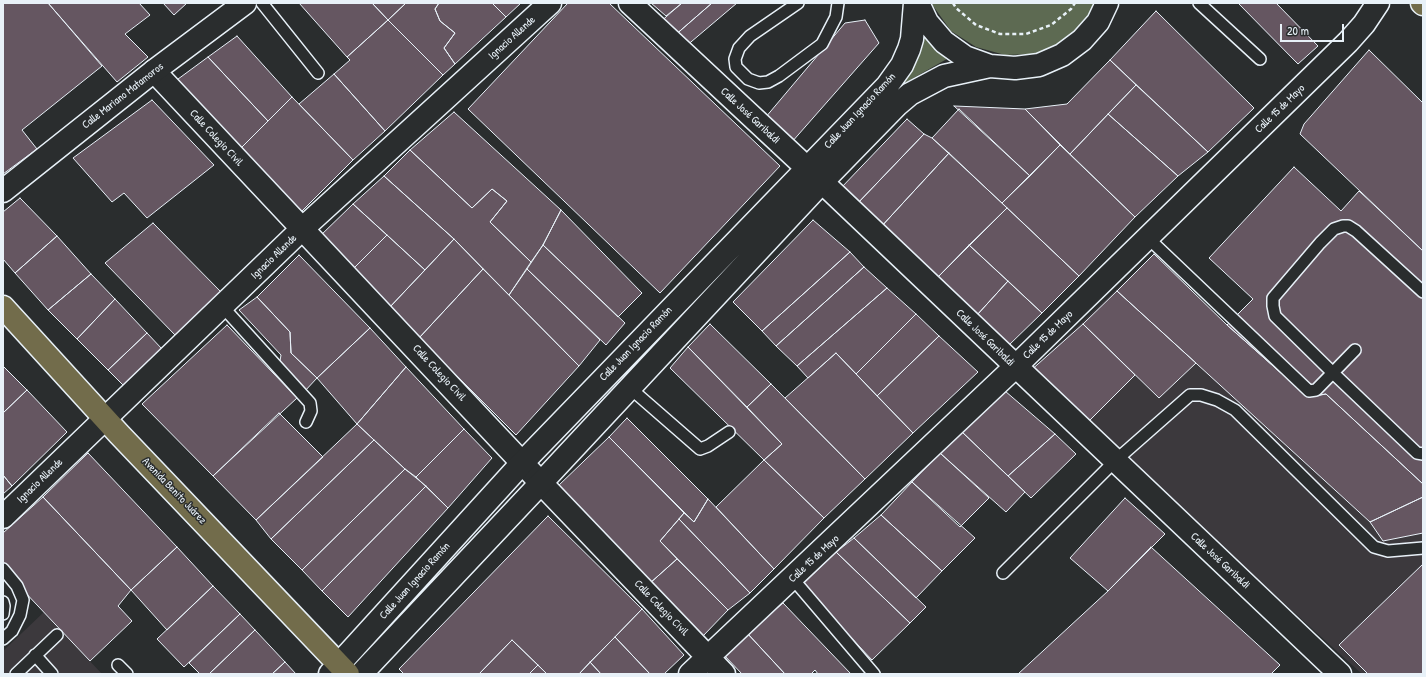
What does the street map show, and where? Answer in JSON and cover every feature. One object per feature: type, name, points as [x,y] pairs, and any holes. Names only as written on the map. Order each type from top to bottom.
[{"type":"main road","name":"Avenida Benito Juárez","points":[[3,307],[339,671]]},
{"type":"street","name":"Calle Mariano Matamoros","points":[[3,190],[154,71],[245,3]]},
{"type":"street","name":"Ignacio Allende","points":[[3,517],[302,229],[550,3]]},
{"type":"street","name":"Calle José Garibaldi","points":[[630,3],[814,175],[1340,674]]},
{"type":"street","name":"Calle Juan Ignacio Ramón","points":[[361,674],[630,388],[814,175],[887,86],[902,65],[912,39],[916,3]]},
{"type":"street","points":[[916,3],[927,22],[944,42],[965,57],[990,66],[1014,68],[1039,65],[1062,55],[1082,40],[1098,22],[1107,3]]},
{"type":"street","name":"Calle 15 de Mayo","points":[[690,674],[793,579],[1015,367],[1348,42],[1364,24],[1378,3]]},
{"type":"street","name":"Calle Juan Ignacio Ramón","points":[[339,671],[523,462],[814,175],[910,94],[944,76],[990,66]]},
{"type":"street","name":"Calle Colegio Civil","points":[[154,71],[523,462],[541,483],[724,674]]},
{"type":"lane","points":[[262,3],[318,73]]},
{"type":"lane","points":[[798,3],[750,36],[739,48],[735,59],[736,67],[748,79],[758,84],[768,82],[779,76],[822,44],[836,17],[838,3]]},
{"type":"lane","points":[[1199,3],[1260,59]]},
{"type":"lane","points":[[1423,292],[1356,231],[1348,226],[1334,229],[1281,288],[1274,298],[1273,306],[1275,316],[1417,453],[1423,454]]},
{"type":"lane","points":[[1147,238],[1309,391],[1316,390],[1355,350]]},
{"type":"lane","points":[[222,306],[310,403],[311,411],[306,422]]},
{"type":"lane","points":[[630,388],[700,449],[708,446],[728,432]]},
{"type":"lane","points":[[1003,572],[1115,461],[1190,395],[1201,395],[1217,400],[1235,410],[1374,547],[1388,551],[1423,548]]},
{"type":"lane","points":[[3,569],[17,586],[23,600],[20,615],[12,631],[3,639]]},
{"type":"lane","points":[[793,579],[874,674]]},
{"type":"lane","points":[[3,602],[3,614]]},
{"type":"lane","points":[[16,674],[57,635]]},
{"type":"lane","points":[[35,656],[52,674]]},
{"type":"lane","points":[[118,665],[127,674]]},
{"type":"path","points":[[953,3],[956,8],[976,25],[1000,34],[1026,34],[1051,25],[1071,9],[1075,3]]},
{"type":"shaded area","points":[[1154,254],[1227,325],[1423,484],[1423,674],[1362,674],[1029,372]]},
{"type":"shaded area","points":[[44,612],[102,674],[3,674],[3,651]]},
{"type":"green space","points":[[931,3],[1099,3],[1086,24],[1063,43],[1035,54],[1005,55],[976,47],[951,31]]},
{"type":"green space","points":[[925,30],[952,56],[903,84]]},
{"type":"building","points":[[3,3],[48,3],[102,66],[22,130],[37,149],[3,174]]},
{"type":"building","points":[[48,3],[139,3],[150,15],[125,34],[148,57],[117,82]]},
{"type":"building","points":[[163,3],[187,3],[174,15]]},
{"type":"building","points":[[299,3],[372,3],[388,20],[347,57]]},
{"type":"building","points":[[372,3],[406,3],[388,20]]},
{"type":"building","points":[[406,3],[439,3],[435,9],[440,21],[455,33],[444,48],[455,64],[443,75],[388,20]]},
{"type":"building","points":[[439,3],[492,3],[506,17],[455,64],[444,48],[455,33],[440,21],[435,9]]},
{"type":"building","points":[[492,3],[521,3],[506,17]]},
{"type":"building","points":[[568,3],[609,3],[780,166],[660,293],[468,109]]},
{"type":"building","points":[[651,3],[682,3],[666,16]]},
{"type":"building","points":[[682,3],[712,3],[673,37],[659,23]]},
{"type":"building","points":[[712,3],[737,3],[685,47],[673,37]]},
{"type":"building","points":[[1238,3],[1276,3],[1318,46],[1298,64]]},
{"type":"building","points":[[1156,11],[1254,108],[1208,152],[1110,60]]},
{"type":"building","points":[[388,20],[443,75],[385,131],[334,74],[350,60],[347,57]]},
{"type":"building","points":[[865,20],[879,43],[791,143],[765,118],[845,23]]},
{"type":"building","points":[[237,36],[292,97],[268,121],[208,57]]},
{"type":"building","points":[[1369,50],[1423,103],[1423,251],[1300,134],[1304,124]]},
{"type":"building","points":[[208,57],[268,121],[240,149],[174,82]]},
{"type":"building","points":[[1110,60],[1136,85],[1070,154],[1025,109],[1067,104]]},
{"type":"building","points":[[334,74],[385,131],[353,160],[299,104]]},
{"type":"building","points":[[1136,85],[1208,152],[1178,176],[1108,114]]},
{"type":"building","points":[[292,97],[353,160],[302,211],[240,149]]},
{"type":"building","points":[[152,100],[214,165],[147,218],[124,193],[112,202],[73,158]]},
{"type":"building","points":[[954,106],[1025,109],[1060,145],[1030,176]]},
{"type":"building","points":[[959,109],[1030,176],[1002,203],[932,138]]},
{"type":"building","points":[[454,112],[561,210],[543,245],[531,262],[490,222],[507,201],[492,189],[472,208],[410,150]]},
{"type":"building","points":[[1108,114],[1178,176],[1135,217],[1070,154]]},
{"type":"building","points":[[907,119],[924,134],[856,205],[840,189]]},
{"type":"building","points":[[924,134],[932,138],[949,153],[880,228],[856,205]]},
{"type":"building","points":[[1060,145],[1135,217],[1079,276],[1002,203]]},
{"type":"building","points":[[410,150],[472,208],[492,189],[507,201],[490,222],[531,262],[509,295],[454,239],[384,176]]},
{"type":"building","points":[[949,153],[1007,208],[937,278],[880,228]]},
{"type":"building","points":[[1294,167],[1341,211],[1359,191],[1423,251],[1423,484],[1326,394],[1308,397],[1227,325],[1253,299],[1209,258]]},
{"type":"building","points":[[384,176],[454,239],[425,270],[353,204]]},
{"type":"building","points":[[20,198],[57,236],[15,273],[3,259],[3,212]]},
{"type":"building","points":[[353,204],[387,235],[352,270],[319,237]]},
{"type":"building","points":[[1007,208],[1079,276],[1042,313],[969,245]]},
{"type":"building","points":[[561,210],[642,293],[618,317],[543,245]]},
{"type":"building","points":[[813,220],[850,252],[762,331],[733,302]]},
{"type":"building","points":[[153,223],[222,293],[176,336],[105,263]]},
{"type":"building","points":[[387,235],[425,270],[389,308],[352,270]]},
{"type":"building","points":[[57,236],[91,274],[48,310],[15,273]]},
{"type":"building","points":[[454,239],[483,269],[419,338],[389,308]]},
{"type":"building","points":[[543,245],[625,323],[606,345],[527,269]]},
{"type":"building","points":[[969,245],[1008,281],[977,315],[937,278]]},
{"type":"building","points":[[850,252],[864,267],[776,346],[762,331]]},
{"type":"building","points":[[1154,254],[1227,325],[1308,397],[1326,394],[1423,484],[1423,497],[1370,522],[1117,291]]},
{"type":"building","points":[[299,255],[370,328],[317,378],[291,353],[290,332],[257,297]]},
{"type":"building","points":[[864,267],[887,288],[797,366],[776,346]]},
{"type":"building","points":[[483,269],[579,366],[516,435],[419,338]]},
{"type":"building","points":[[527,269],[600,340],[579,366],[509,295]]},
{"type":"building","points":[[91,274],[115,299],[77,339],[48,310]]},
{"type":"building","points":[[1008,281],[1042,313],[1009,345],[977,315]]},
{"type":"building","points":[[887,288],[916,314],[856,374],[836,353],[808,378],[797,366]]},
{"type":"building","points":[[1117,291],[1196,363],[1159,398],[1083,324]]},
{"type":"building","points":[[257,297],[290,332],[291,353],[317,378],[304,392],[279,367],[281,355],[239,310]]},
{"type":"building","points":[[115,299],[147,333],[108,370],[77,339]]},
{"type":"building","points":[[916,314],[939,336],[877,396],[856,374]]},
{"type":"building","points":[[710,324],[771,384],[747,407],[688,347]]},
{"type":"building","points":[[1083,324],[1135,375],[1086,424],[1029,372]]},
{"type":"building","points":[[227,325],[297,398],[213,476],[142,404]]},
{"type":"building","points":[[370,328],[406,367],[357,424],[317,378]]},
{"type":"building","points":[[147,333],[162,349],[123,385],[108,370]]},
{"type":"building","points":[[939,336],[978,372],[913,433],[877,396]]},
{"type":"building","points":[[688,347],[782,444],[764,460],[670,368]]},
{"type":"building","points":[[836,353],[913,433],[865,479],[785,398]]},
{"type":"building","points":[[3,366],[27,390],[3,413]]},
{"type":"building","points":[[406,367],[464,429],[416,477],[405,469],[357,424]]},
{"type":"building","points":[[771,384],[865,479],[824,518],[764,460],[782,444],[747,407]]},
{"type":"building","points":[[27,390],[67,432],[12,486],[3,475],[3,413]]},
{"type":"building","points":[[1005,391],[1055,434],[1008,476],[961,431]]},
{"type":"building","points":[[279,413],[323,457],[256,520],[213,476]]},
{"type":"building","points":[[627,418],[708,499],[694,522],[609,437]]},
{"type":"building","points":[[357,424],[374,440],[271,539],[256,520]]},
{"type":"building","points":[[464,429],[492,458],[448,508],[416,477]]},
{"type":"building","points":[[961,431],[1025,492],[1006,512],[940,453]]},
{"type":"building","points":[[1055,434],[1076,454],[1031,498],[1008,476]]},
{"type":"building","points":[[609,437],[684,513],[660,541],[677,559],[649,584],[558,486]]},
{"type":"building","points":[[374,440],[405,469],[302,570],[271,539]]},
{"type":"building","points":[[88,453],[177,547],[131,590],[43,497]]},
{"type":"building","points":[[940,453],[989,498],[960,527],[912,482]]},
{"type":"building","points":[[764,460],[824,518],[774,569],[716,507]]},
{"type":"building","points":[[405,469],[426,486],[322,591],[302,570]]},
{"type":"building","points":[[3,475],[12,486],[3,494]]},
{"type":"building","points":[[912,482],[975,538],[942,571],[881,515]]},
{"type":"building","points":[[426,486],[448,508],[348,617],[322,591]]},
{"type":"building","points":[[43,497],[131,590],[118,606],[132,621],[90,661],[3,569],[3,533]]},
{"type":"building","points":[[1423,497],[1423,533],[1383,541],[1370,522]]},
{"type":"building","points":[[1125,498],[1165,534],[1108,591],[1070,558]]},
{"type":"building","points":[[708,499],[774,569],[750,593],[679,519],[684,513],[694,522]]},
{"type":"building","points":[[881,515],[942,571],[916,598],[854,538]]},
{"type":"building","points":[[548,516],[642,609],[579,674],[547,674],[512,640],[479,674],[404,674],[399,669]]},
{"type":"building","points":[[679,519],[750,593],[728,610],[660,541]]},
{"type":"building","points":[[854,538],[926,607],[910,623],[836,552]]},
{"type":"building","points":[[177,547],[213,586],[167,630],[131,590]]},
{"type":"building","points":[[1151,547],[1280,665],[1271,674],[1018,674],[1108,591]]},
{"type":"building","points":[[836,552],[910,623],[872,660],[802,585]]},
{"type":"building","points":[[677,559],[728,610],[703,636],[649,584]]},
{"type":"building","points":[[1423,564],[1423,674],[1368,674],[1339,645]]},
{"type":"building","points":[[213,586],[240,614],[184,667],[157,639]]},
{"type":"building","points":[[783,603],[851,674],[818,674],[815,670],[811,674],[785,674],[747,633]]},
{"type":"building","points":[[642,609],[684,655],[664,674],[650,674],[615,637]]},
{"type":"building","points":[[240,614],[255,630],[209,674],[200,674],[189,663]]},
{"type":"building","points":[[255,630],[285,662],[272,674],[209,674]]},
{"type":"building","points":[[747,633],[785,674],[742,674],[724,655]]},
{"type":"building","points":[[615,637],[650,674],[601,674],[590,662]]},
{"type":"building","points":[[512,640],[538,665],[529,674],[479,674]]},
{"type":"building","points":[[285,662],[296,674],[272,674]]},
{"type":"building","points":[[590,662],[601,674],[579,674]]},
{"type":"building","points":[[538,665],[547,674],[529,674]]}]
